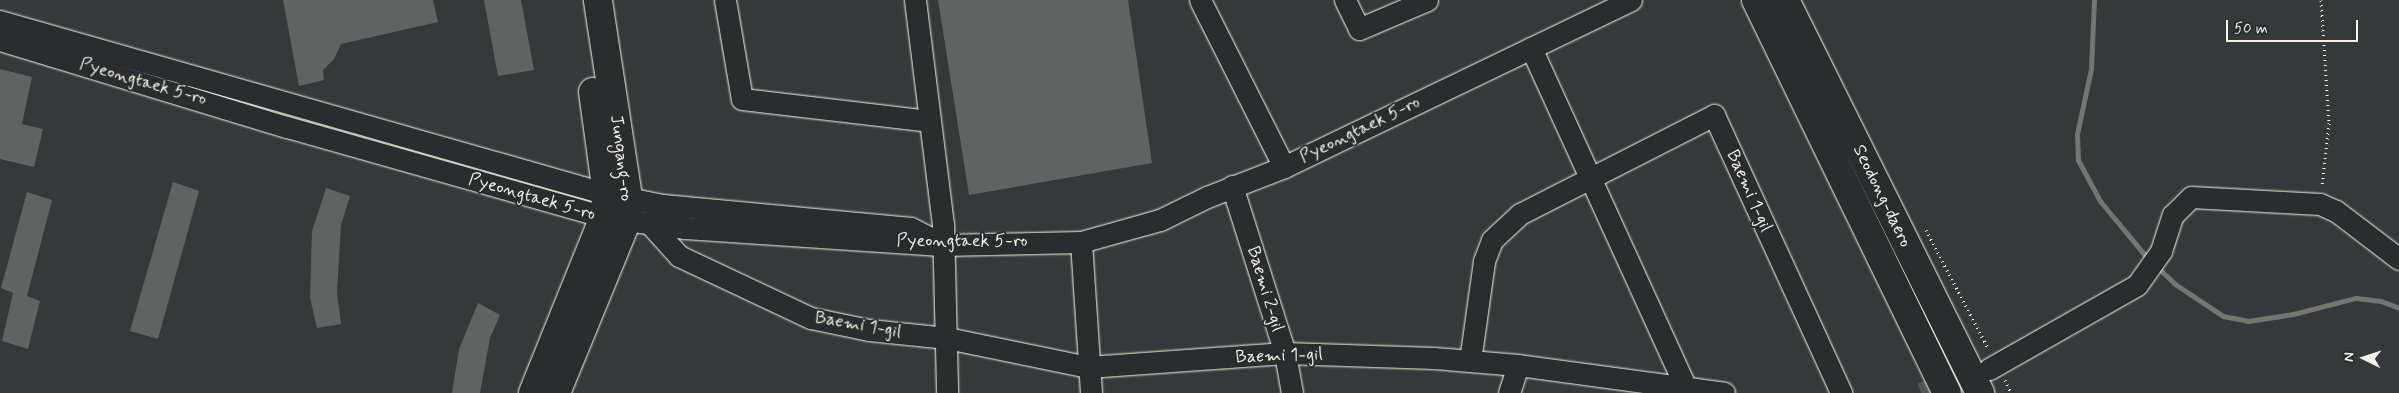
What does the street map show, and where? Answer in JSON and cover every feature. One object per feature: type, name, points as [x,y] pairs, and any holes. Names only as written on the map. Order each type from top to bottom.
[{"type":"main road","name":"Jungang-ro","points":[[533,393],[624,211],[580,0]]},
{"type":"main road","name":"Jungang-ro","points":[[556,393],[624,211],[598,0]]},
{"type":"main road","name":"Seodong-daero","points":[[1785,0],[1984,381]]},
{"type":"main road","name":"Seodong-daero","points":[[1755,1],[1861,214],[1947,393]]},
{"type":"main road","points":[[1861,214],[1898,331],[1931,393]]},
{"type":"street","points":[[725,0],[742,100],[928,121]]},
{"type":"street","points":[[915,0],[944,245],[947,393]]},
{"type":"street","points":[[1200,0],[1284,167]]},
{"type":"street","points":[[1345,0],[1359,30],[1427,0]]},
{"type":"street","name":"Pyeongtaek 5-ro","points":[[0,40],[294,129],[624,211],[944,245],[1016,241],[1082,242],[1160,220],[1232,186],[1284,167],[1631,0]]},
{"type":"street","points":[[0,21],[300,106],[624,211],[662,205],[911,228],[944,245]]},
{"type":"street","points":[[1531,48],[1688,391]]},
{"type":"street","points":[[294,129],[300,106]]},
{"type":"street","name":"Baemi 1-gil","points":[[1470,361],[1484,261],[1492,240],[1520,214],[1714,115],[1841,393]]},
{"type":"street","name":"Baemi 2-gil","points":[[1232,186],[1285,353],[1292,393]]},
{"type":"street","points":[[1984,381],[2137,285],[2160,251],[2172,215],[2191,198],[2320,204],[2336,211],[2399,259]]},
{"type":"street","name":"Baemi 1-gil","points":[[624,211],[679,256],[811,318],[868,330],[947,338],[1088,367],[1285,353],[1470,361],[1518,365],[1623,387],[1724,393]]},
{"type":"street","points":[[1082,242],[1091,393]]},
{"type":"street","points":[[1508,393],[1518,365]]},
{"type":"path","points":[[2320,204],[2328,123],[2321,0]]},
{"type":"building","points":[[283,0],[433,0],[438,22],[341,44],[334,59],[323,70],[324,80],[299,86]]},
{"type":"building","points":[[484,0],[521,0],[534,70],[498,76]]},
{"type":"building","points":[[938,0],[1128,0],[1152,163],[969,195]]},
{"type":"building","points":[[0,69],[32,77],[22,124],[43,129],[34,167],[0,159]]},
{"type":"building","points":[[173,182],[199,191],[158,339],[130,331]]},
{"type":"building","points":[[326,188],[350,196],[341,225],[337,293],[341,324],[317,328],[310,298],[312,231]]},
{"type":"building","points":[[27,192],[52,200],[27,296],[40,301],[28,349],[2,341],[13,293],[1,288]]},
{"type":"building","points":[[478,303],[500,315],[490,338],[480,393],[452,393],[459,349]]},
{"type":"waterway","points":[[2094,0],[2091,69],[2077,134],[2078,160],[2100,201],[2149,260]]},
{"type":"waterway","points":[[2157,267],[2175,284],[2223,316],[2248,321],[2293,314],[2356,298],[2381,301],[2399,308]]},
{"type":"tunnel","points":[[1921,393],[1985,371]]}]
